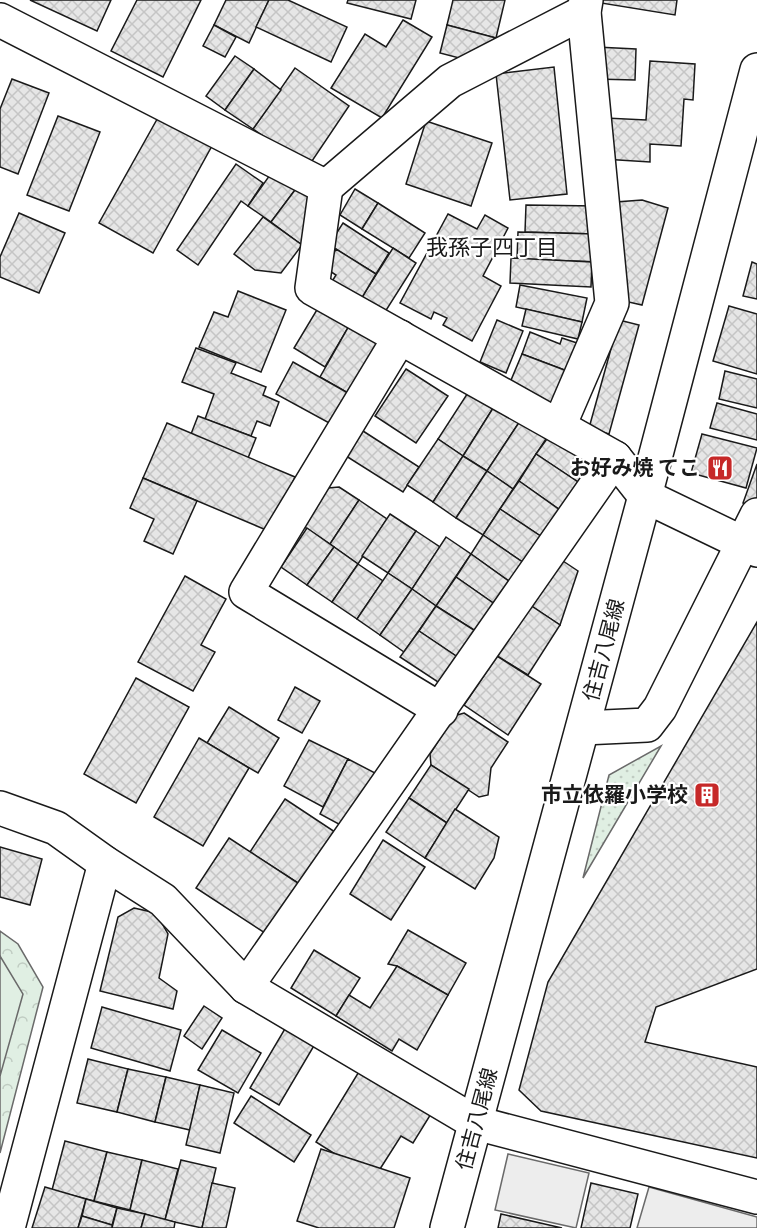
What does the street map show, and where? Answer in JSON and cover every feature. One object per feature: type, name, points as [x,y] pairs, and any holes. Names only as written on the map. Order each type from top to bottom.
[{"type":"street","points":[[559,426],[612,303],[585,6],[450,81],[326,187],[312,288],[615,458],[645,496],[753,536],[660,708],[647,725],[583,728]]},
{"type":"street","points":[[0,20],[326,187]]},
{"type":"street","name":"住吉八尾線","points":[[447,1228],[583,728],[757,70]]},
{"type":"street","points":[[400,337],[246,592],[441,710]]},
{"type":"street","points":[[246,987],[615,458]]},
{"type":"street","points":[[0,807],[56,828],[163,900],[246,987],[476,1123],[757,1197]]},
{"type":"street","points":[[8,1228],[105,863]]},
{"type":"green space","points":[[661,746],[583,878],[609,775]]},
{"type":"green space","points":[[0,931],[18,944],[43,987],[0,1153]]},
{"type":"green space","points":[[0,956],[23,994],[0,1076]]},
{"type":"shaded area","points":[[508,1154],[589,1173],[576,1228],[495,1210]]},
{"type":"shaded area","points":[[649,1187],[757,1217],[757,1228],[637,1228]]},
{"type":"building","points":[[30,0],[111,0],[97,31]]},
{"type":"building","points":[[137,0],[201,0],[163,77],[111,51]]},
{"type":"building","points":[[226,0],[269,0],[249,43],[214,25]]},
{"type":"building","points":[[269,0],[288,0],[347,27],[331,62],[256,27]]},
{"type":"building","points":[[348,0],[416,0],[411,19],[347,3]]},
{"type":"building","points":[[453,0],[505,0],[496,38],[447,25]]},
{"type":"building","points":[[602,0],[677,0],[675,15],[601,3]]},
{"type":"building","points":[[403,20],[432,37],[382,118],[331,88],[365,34],[386,47]]},
{"type":"building","points":[[214,25],[236,37],[225,57],[203,46]]},
{"type":"building","points":[[447,25],[496,38],[463,59],[440,53]]},
{"type":"building","points":[[596,47],[636,49],[635,80],[595,79]]},
{"type":"building","points":[[235,56],[254,69],[225,110],[206,96]]},
{"type":"building","points":[[650,61],[695,64],[693,100],[684,99],[681,146],[650,144],[650,162],[603,159],[606,118],[646,120]]},
{"type":"building","points":[[554,67],[567,194],[510,200],[496,74]]},
{"type":"building","points":[[295,68],[349,106],[308,167],[253,129]]},
{"type":"building","points":[[254,69],[281,90],[253,129],[225,110]]},
{"type":"building","points":[[12,79],[49,93],[18,174],[0,167],[0,109]]},
{"type":"building","points":[[160,114],[213,144],[153,253],[99,223]]},
{"type":"building","points":[[58,116],[100,132],[69,211],[27,195]]},
{"type":"building","points":[[426,121],[492,143],[471,206],[406,184]]},
{"type":"building","points":[[236,164],[263,183],[248,206],[241,201],[198,265],[177,250]]},
{"type":"building","points":[[272,172],[295,190],[271,222],[248,206]]},
{"type":"building","points":[[355,189],[378,203],[362,229],[340,215]]},
{"type":"building","points":[[295,190],[316,197],[302,245],[271,222]]},
{"type":"building","points":[[642,200],[668,208],[642,305],[624,301],[616,202]]},
{"type":"building","points":[[378,203],[425,233],[409,258],[362,229]]},
{"type":"building","points":[[526,205],[596,206],[595,234],[525,232]]},
{"type":"building","points":[[19,213],[65,233],[39,293],[0,277],[0,257]]},
{"type":"building","points":[[448,214],[477,229],[485,215],[508,228],[483,276],[501,286],[472,341],[443,325],[447,318],[434,312],[431,319],[400,303]]},
{"type":"building","points":[[263,217],[302,245],[281,273],[255,270],[234,254]]},
{"type":"building","points":[[343,223],[389,253],[376,274],[329,245]]},
{"type":"building","points":[[518,232],[595,234],[601,262],[517,259]]},
{"type":"building","points":[[393,248],[416,263],[385,312],[362,297]]},
{"type":"building","points":[[336,249],[376,274],[357,306],[328,288],[336,275],[325,268]]},
{"type":"building","points":[[511,258],[592,262],[591,287],[510,283]]},
{"type":"building","points":[[752,262],[757,264],[757,299],[743,296]]},
{"type":"building","points":[[520,285],[587,298],[582,322],[516,307]]},
{"type":"building","points":[[238,291],[286,310],[261,372],[199,347],[214,312],[228,317]]},
{"type":"building","points":[[729,306],[757,314],[757,374],[713,361]]},
{"type":"building","points":[[318,308],[349,326],[325,367],[294,348]]},
{"type":"building","points":[[526,309],[582,322],[578,339],[522,326]]},
{"type":"building","points":[[497,320],[523,331],[506,373],[480,362]]},
{"type":"building","points":[[619,320],[639,325],[609,434],[589,428]]},
{"type":"building","points":[[349,326],[378,342],[348,393],[320,377]]},
{"type":"building","points":[[530,332],[560,344],[562,338],[577,343],[567,371],[522,354]]},
{"type":"building","points":[[196,348],[236,363],[231,373],[266,387],[263,395],[279,402],[270,426],[257,421],[251,436],[205,419],[214,394],[182,382]]},
{"type":"building","points":[[522,354],[567,371],[551,410],[506,392]]},
{"type":"building","points":[[293,362],[348,393],[331,424],[276,394]]},
{"type":"building","points":[[406,369],[448,396],[416,443],[375,416]]},
{"type":"building","points":[[725,371],[757,379],[757,408],[719,399]]},
{"type":"building","points":[[471,388],[495,405],[463,456],[438,439]]},
{"type":"building","points":[[717,403],[757,414],[757,440],[710,428]]},
{"type":"building","points":[[495,405],[520,421],[487,471],[463,456]]},
{"type":"building","points":[[198,416],[256,438],[248,458],[191,434]]},
{"type":"building","points":[[520,421],[546,439],[513,489],[487,471]]},
{"type":"building","points":[[167,423],[295,477],[271,532],[143,478]]},
{"type":"building","points":[[363,431],[419,467],[403,492],[346,456]]},
{"type":"building","points":[[552,432],[593,460],[578,482],[536,454]]},
{"type":"building","points":[[702,434],[757,448],[746,488],[691,473]]},
{"type":"building","points":[[438,439],[463,456],[433,502],[407,485]]},
{"type":"building","points":[[536,454],[578,482],[560,510],[519,481]]},
{"type":"building","points":[[463,456],[487,471],[456,518],[433,502]]},
{"type":"building","points":[[757,464],[757,508],[743,503]]},
{"type":"building","points":[[487,471],[513,489],[483,535],[456,518]]},
{"type":"building","points":[[143,478],[197,501],[173,554],[144,541],[154,519],[130,508]]},
{"type":"building","points":[[519,481],[560,510],[542,537],[500,509]]},
{"type":"building","points":[[339,487],[359,500],[330,544],[303,526],[328,488]]},
{"type":"building","points":[[359,500],[387,519],[358,564],[330,544]]},
{"type":"building","points":[[500,509],[542,537],[524,563],[483,535]]},
{"type":"building","points":[[390,514],[416,531],[388,573],[362,556]]},
{"type":"building","points":[[307,528],[334,547],[307,585],[281,567]]},
{"type":"building","points":[[416,531],[440,547],[412,589],[388,573]]},
{"type":"building","points":[[483,535],[524,563],[510,582],[471,554]]},
{"type":"building","points":[[446,537],[471,554],[436,606],[412,589]]},
{"type":"building","points":[[334,547],[358,564],[332,602],[307,585]]},
{"type":"building","points":[[471,554],[510,582],[496,605],[456,577]]},
{"type":"building","points":[[560,559],[578,571],[560,625],[530,605]]},
{"type":"building","points":[[358,564],[383,581],[357,619],[332,602]]},
{"type":"building","points":[[388,573],[412,589],[380,635],[357,619]]},
{"type":"building","points":[[185,576],[226,599],[201,645],[215,652],[193,691],[138,662]]},
{"type":"building","points":[[456,577],[496,605],[477,632],[436,606]]},
{"type":"building","points":[[412,589],[436,606],[404,652],[380,635]]},
{"type":"building","points":[[530,605],[560,625],[528,675],[497,656]]},
{"type":"building","points":[[436,606],[477,632],[459,658],[419,631]]},
{"type":"building","name":"市立依羅小学校","points":[[757,622],[757,969],[656,1007],[645,1042],[757,1067],[757,1158],[541,1111],[519,1090],[548,982]]},
{"type":"building","points":[[419,631],[459,658],[441,684],[400,657]]},
{"type":"building","points":[[497,656],[541,684],[508,735],[464,705]]},
{"type":"building","points":[[136,678],[189,707],[136,803],[84,774]]},
{"type":"building","points":[[295,687],[320,701],[302,733],[278,720]]},
{"type":"building","points":[[229,707],[279,738],[258,773],[207,743]]},
{"type":"building","points":[[464,713],[508,742],[491,768],[488,795],[479,797],[431,765],[430,754],[454,716]]},
{"type":"building","points":[[199,738],[249,768],[203,846],[154,817]]},
{"type":"building","points":[[309,740],[348,759],[323,807],[284,786]]},
{"type":"building","points":[[348,759],[377,774],[348,829],[320,814]]},
{"type":"building","points":[[431,765],[469,789],[447,823],[409,798]]},
{"type":"building","points":[[409,798],[447,823],[425,858],[386,832]]},
{"type":"building","points":[[285,799],[335,832],[301,885],[250,852]]},
{"type":"building","points":[[455,809],[499,837],[494,858],[475,889],[425,858]]},
{"type":"building","points":[[229,838],[301,885],[268,935],[196,888]]},
{"type":"building","points":[[383,840],[425,867],[391,920],[350,894]]},
{"type":"building","points":[[0,847],[42,859],[30,905],[0,897]]},
{"type":"building","points":[[134,908],[156,913],[168,934],[159,978],[177,991],[173,1009],[100,991],[118,917]]},
{"type":"building","points":[[408,930],[466,963],[448,995],[397,966],[388,964]]},
{"type":"building","points":[[314,950],[360,978],[336,1016],[291,988]]},
{"type":"building","points":[[397,966],[448,995],[417,1050],[399,1039],[392,1051],[336,1016],[349,995],[370,1008]]},
{"type":"building","points":[[204,1006],[222,1018],[202,1049],[184,1036]]},
{"type":"building","points":[[102,1007],[181,1030],[170,1071],[91,1048]]},
{"type":"building","points":[[286,1027],[315,1044],[279,1105],[250,1088]]},
{"type":"building","points":[[222,1030],[261,1053],[238,1093],[198,1070]]},
{"type":"building","points":[[88,1059],[128,1069],[117,1112],[77,1103]]},
{"type":"building","points":[[363,1065],[434,1109],[413,1143],[401,1136],[380,1169],[335,1154],[316,1142]]},
{"type":"building","points":[[128,1069],[166,1077],[155,1122],[117,1112]]},
{"type":"building","points":[[166,1077],[200,1085],[190,1130],[155,1122]]},
{"type":"building","points":[[200,1085],[234,1093],[220,1153],[186,1145]]},
{"type":"building","points":[[251,1096],[311,1135],[294,1162],[234,1123]]},
{"type":"building","points":[[65,1141],[107,1152],[94,1201],[52,1190]]},
{"type":"building","points":[[321,1149],[410,1178],[394,1228],[319,1228],[297,1221]]},
{"type":"building","points":[[107,1152],[142,1160],[130,1210],[94,1201]]},
{"type":"building","points":[[142,1160],[178,1169],[165,1220],[130,1210]]},
{"type":"building","points":[[181,1160],[216,1168],[202,1228],[165,1220]]},
{"type":"building","points":[[212,1183],[235,1188],[226,1228],[202,1228]]},
{"type":"building","points":[[591,1183],[638,1194],[630,1228],[581,1228]]},
{"type":"building","points":[[45,1187],[86,1199],[78,1228],[32,1228]]},
{"type":"building","points":[[86,1199],[117,1208],[112,1225],[82,1216]]},
{"type":"building","points":[[117,1208],[145,1214],[141,1228],[112,1228]]},
{"type":"building","points":[[145,1214],[175,1222],[174,1228],[141,1228]]},
{"type":"building","points":[[501,1214],[562,1228],[498,1228]]},
{"type":"building","points":[[82,1216],[112,1225],[112,1228],[78,1228]]},
{"type":"place","name":"お好み焼 てこ","points":[[720,468]]},
{"type":"place","name":"市立依羅小学校","points":[[707,795]]},
{"type":"district","name":"我孫子四丁目","points":[[492,247]]}]
